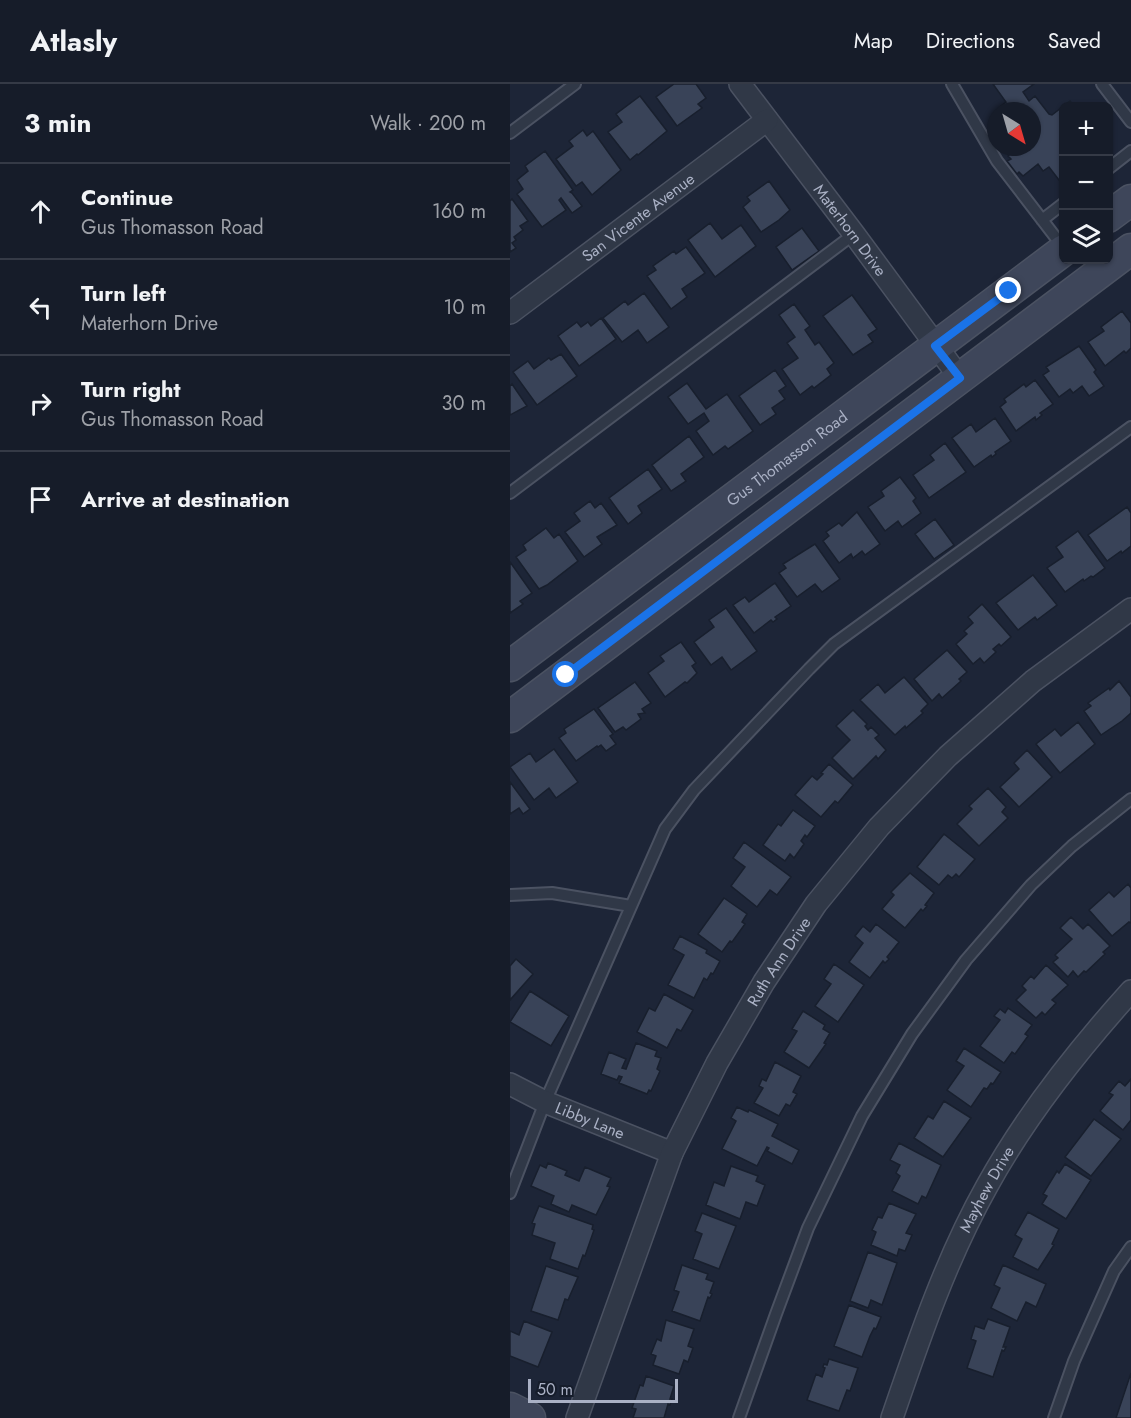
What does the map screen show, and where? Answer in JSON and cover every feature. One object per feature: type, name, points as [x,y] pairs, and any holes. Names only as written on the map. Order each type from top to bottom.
[{"type":"main road","points":[[1113,213],[1131,200]]},
{"type":"main road","points":[[510,717],[1131,249]]},
{"type":"main road","name":"Gus Thomasson Road","points":[[510,666],[1059,252]]},
{"type":"main road","points":[[510,1408],[530,1418]]},
{"type":"street","name":"Materhorn Drive","points":[[740,84],[960,378]]},
{"type":"street","name":"San Vicente Avenue","points":[[510,313],[767,120]]},
{"type":"street","name":"Ruth Ann Drive","points":[[577,1418],[672,1153],[717,1063],[764,982],[816,904],[879,827],[948,756],[1034,681],[1131,609]]},
{"type":"street","name":"Mayhew Drive","points":[[892,1418],[919,1338],[947,1266],[987,1186],[1024,1125],[1064,1071],[1131,991]]},
{"type":"street","name":"Libby Lane","points":[[510,1084],[545,1102],[672,1153]]},
{"type":"lane","points":[[510,133],[575,84]]},
{"type":"lane","points":[[952,84],[997,161],[1059,242]]},
{"type":"lane","points":[[1102,84],[1131,122]]},
{"type":"lane","points":[[1113,165],[1131,151]]},
{"type":"lane","points":[[1042,220],[1059,207]]},
{"type":"lane","points":[[510,493],[854,234]]},
{"type":"lane","points":[[510,1193],[545,1102],[665,829],[694,790],[834,644],[1131,427]]},
{"type":"lane","points":[[740,1418],[808,1228],[862,1116],[912,1034],[966,960],[1030,885],[1072,846],[1131,799]]},
{"type":"lane","points":[[510,895],[552,893],[631,906]]},
{"type":"lane","points":[[1054,1418],[1074,1361],[1114,1271],[1131,1247]]},
{"type":"building","points":[[674,84],[696,84],[706,98],[698,104],[702,108],[677,126],[656,97]]},
{"type":"building","points":[[993,84],[1034,84],[1023,92],[1029,101],[1035,96],[1040,102],[1006,102]]},
{"type":"building","points":[[640,96],[667,131],[630,160],[608,132],[622,122],[616,114]]},
{"type":"building","points":[[1041,104],[1052,115],[1059,110],[1059,180],[1049,167],[1043,171],[1038,164],[1023,176],[1019,172],[1017,174],[1007,161],[1011,159],[1008,156],[1041,156]]},
{"type":"building","points":[[583,130],[587,136],[593,131],[621,170],[592,195],[582,182],[576,186],[556,159],[573,146],[569,141]]},
{"type":"building","points":[[545,151],[573,190],[570,192],[582,206],[572,213],[561,198],[559,200],[566,210],[542,227],[517,194],[523,189],[517,180],[528,171],[525,166]]},
{"type":"building","points":[[769,181],[790,210],[761,232],[743,207],[750,201],[747,197]]},
{"type":"building","points":[[512,199],[528,221],[520,226],[523,230],[514,237],[516,240],[512,243],[516,248],[510,252],[510,201]]},
{"type":"building","points":[[710,223],[722,239],[741,225],[756,246],[715,277],[688,240]]},
{"type":"building","points":[[802,228],[819,251],[792,270],[776,247]]},
{"type":"building","points":[[686,247],[705,273],[682,289],[687,297],[671,309],[647,276],[656,270],[653,266],[674,251],[676,254]]},
{"type":"building","points":[[644,293],[669,327],[647,343],[638,330],[622,342],[603,318],[625,301],[628,305]]},
{"type":"building","points":[[852,295],[877,329],[868,335],[873,342],[853,355],[823,316]]},
{"type":"building","points":[[794,304],[810,326],[805,330],[815,345],[819,342],[834,363],[827,369],[831,375],[800,395],[782,369],[798,358],[787,343],[795,337],[779,315]]},
{"type":"building","points":[[1122,311],[1131,323],[1131,348],[1105,366],[1088,342],[1104,331],[1101,327]]},
{"type":"building","points":[[601,318],[616,339],[579,366],[558,336],[577,322],[581,327],[588,322],[591,326]]},
{"type":"building","points":[[1079,346],[1104,386],[1089,396],[1082,386],[1073,393],[1070,389],[1059,397],[1043,375],[1049,371],[1046,367]]},
{"type":"building","points":[[561,354],[577,376],[537,405],[513,372],[528,361],[534,369],[549,358],[551,360]]},
{"type":"building","points":[[775,370],[786,386],[779,391],[785,399],[772,408],[776,414],[760,425],[739,396]]},
{"type":"building","points":[[1035,380],[1053,404],[1040,413],[1042,415],[1036,420],[1035,417],[1016,431],[1000,407],[1006,402],[1004,399],[1024,384],[1026,387]]},
{"type":"building","points":[[687,383],[706,409],[727,394],[753,431],[728,449],[725,446],[713,455],[696,431],[709,421],[704,413],[688,424],[668,397]]},
{"type":"building","points":[[512,384],[527,406],[510,415],[510,386]]},
{"type":"building","points":[[995,418],[1011,441],[995,452],[996,454],[992,457],[991,455],[974,467],[952,438],[971,424],[976,432]]},
{"type":"building","points":[[689,436],[704,457],[681,474],[686,481],[671,491],[652,465]]},
{"type":"building","points":[[945,443],[966,472],[929,498],[913,475],[934,460],[930,455]]},
{"type":"building","points":[[648,469],[662,489],[638,506],[642,513],[628,524],[609,498]]},
{"type":"building","points":[[900,477],[916,498],[913,501],[921,513],[902,527],[898,521],[885,531],[868,507],[884,496],[881,491]]},
{"type":"building","points":[[590,501],[595,508],[601,503],[617,525],[597,537],[602,544],[584,557],[565,532],[580,521],[574,513]]},
{"type":"building","points":[[1127,507],[1131,513],[1131,546],[1107,561],[1088,535]]},
{"type":"building","points":[[857,512],[880,544],[865,555],[862,551],[853,558],[851,554],[839,563],[823,541],[829,536],[826,532],[839,523],[842,526]]},
{"type":"building","points":[[935,519],[954,545],[934,559],[915,534]]},
{"type":"building","points":[[546,528],[554,538],[559,534],[578,561],[539,589],[516,557],[526,550],[523,545]]},
{"type":"building","points":[[1078,531],[1105,568],[1093,577],[1084,581],[1083,579],[1065,592],[1047,568],[1063,557],[1056,547]]},
{"type":"building","points":[[815,544],[840,579],[822,592],[815,584],[797,597],[779,573],[786,568],[783,564]]},
{"type":"building","points":[[510,562],[532,593],[520,601],[523,604],[510,613]]},
{"type":"building","points":[[1033,575],[1057,605],[1037,620],[1035,617],[1018,630],[996,603]]},
{"type":"building","points":[[775,583],[791,606],[775,617],[777,619],[773,622],[771,620],[754,633],[733,605],[745,597],[749,602]]},
{"type":"building","points":[[982,604],[1011,637],[1001,646],[999,644],[993,649],[996,652],[984,663],[980,658],[973,664],[956,644],[967,634],[964,631],[973,623],[968,617]]},
{"type":"building","points":[[726,608],[757,651],[731,670],[722,657],[711,665],[694,642],[714,627],[709,620]]},
{"type":"building","points":[[681,642],[696,663],[692,666],[697,673],[687,683],[685,682],[665,697],[648,673],[664,661],[660,656]]},
{"type":"building","points":[[947,650],[967,672],[959,679],[961,681],[942,698],[939,694],[932,701],[914,679]]},
{"type":"building","points":[[904,677],[928,704],[921,711],[923,713],[895,735],[860,700],[878,684],[885,693]]},
{"type":"building","points":[[1119,681],[1131,697],[1131,713],[1101,735],[1084,711],[1091,706],[1088,703],[1109,688],[1110,690]]},
{"type":"building","points":[[635,682],[651,703],[642,709],[645,713],[638,714],[641,719],[626,730],[623,727],[615,732],[598,708]]},
{"type":"building","points":[[594,709],[613,734],[610,736],[616,744],[606,751],[601,745],[597,746],[576,761],[559,738],[566,733],[564,729]]},
{"type":"building","points":[[853,710],[867,724],[865,726],[868,730],[871,727],[879,735],[875,738],[886,750],[878,759],[876,756],[853,779],[832,758],[850,740],[836,726]]},
{"type":"building","points":[[1078,722],[1095,744],[1060,773],[1036,744],[1055,729],[1061,736]]},
{"type":"building","points":[[554,749],[578,782],[556,798],[549,788],[534,800],[510,767],[530,753],[536,762]]},
{"type":"building","points":[[1027,750],[1052,777],[1019,807],[1000,787],[1019,769],[1014,763]]},
{"type":"building","points":[[829,764],[853,785],[838,803],[835,801],[821,817],[795,795],[812,776],[817,780]]},
{"type":"building","points":[[510,782],[530,809],[523,814],[519,808],[510,814]]},
{"type":"building","points":[[988,788],[1006,807],[1002,812],[1008,818],[979,846],[957,824],[972,809],[969,806]]},
{"type":"building","points":[[793,810],[815,826],[801,841],[804,844],[794,858],[790,854],[785,861],[763,845],[778,824],[781,826]]},
{"type":"building","points":[[944,834],[975,859],[959,877],[956,874],[952,878],[948,875],[939,885],[917,867]]},
{"type":"building","points":[[744,842],[791,877],[777,895],[770,890],[757,907],[731,886],[745,867],[733,858]]},
{"type":"building","points":[[910,873],[934,893],[923,911],[921,909],[905,928],[882,909],[894,895],[891,892]]},
{"type":"building","points":[[1128,884],[1131,888],[1131,923],[1129,922],[1112,936],[1089,910],[1109,892],[1114,897]]},
{"type":"building","points":[[724,898],[747,914],[742,922],[745,924],[722,952],[698,934]]},
{"type":"building","points":[[1071,917],[1083,929],[1088,924],[1110,946],[1103,952],[1105,954],[1078,977],[1073,971],[1068,977],[1053,962],[1058,958],[1055,955],[1072,939],[1060,928]]},
{"type":"building","points":[[876,924],[899,942],[887,957],[889,959],[885,963],[883,961],[870,978],[849,962],[863,943],[855,936],[863,926],[870,932]]},
{"type":"building","points":[[680,936],[707,950],[706,953],[720,961],[713,974],[711,973],[707,980],[704,978],[694,998],[668,985],[684,955],[673,949]]},
{"type":"building","points":[[516,959],[533,974],[510,1000],[510,966]]},
{"type":"building","points":[[834,964],[864,985],[838,1022],[815,1006],[831,984],[824,979]]},
{"type":"building","points":[[1046,965],[1068,985],[1052,1000],[1056,1003],[1045,1015],[1042,1012],[1036,1018],[1016,1000],[1026,990],[1022,986],[1031,976],[1034,979]]},
{"type":"building","points":[[530,991],[569,1016],[551,1046],[510,1022]]},
{"type":"building","points":[[664,994],[693,1010],[681,1031],[677,1029],[667,1048],[637,1032],[649,1008],[655,1011]]},
{"type":"building","points":[[1008,1008],[1032,1025],[1025,1034],[1028,1036],[1015,1054],[1012,1052],[1004,1063],[980,1046],[1000,1020],[994,1016],[1000,1009],[1005,1013]]},
{"type":"building","points":[[803,1011],[825,1025],[823,1029],[830,1033],[824,1043],[826,1044],[809,1068],[784,1052],[797,1031],[792,1029]]},
{"type":"building","points":[[636,1043],[657,1051],[655,1056],[661,1058],[657,1069],[660,1071],[651,1091],[649,1090],[647,1094],[619,1083],[622,1077],[619,1076],[617,1080],[601,1074],[609,1052],[626,1059],[622,1068],[626,1069]]},
{"type":"building","points":[[964,1048],[1001,1072],[993,1084],[991,1083],[987,1089],[984,1088],[971,1107],[947,1090],[964,1066],[956,1061]]},
{"type":"building","points":[[775,1062],[801,1076],[793,1092],[797,1094],[790,1106],[786,1104],[779,1116],[754,1103],[763,1088],[759,1086],[762,1079],[766,1081]]},
{"type":"building","points":[[1131,1079],[1131,1120],[1123,1130],[1100,1111],[1113,1095],[1109,1093],[1119,1081],[1125,1086]]},
{"type":"building","points":[[944,1101],[971,1118],[943,1157],[914,1138],[928,1116],[933,1119]]},
{"type":"building","points":[[737,1107],[748,1112],[749,1110],[778,1124],[772,1136],[799,1150],[792,1164],[767,1151],[769,1148],[767,1147],[757,1166],[722,1149],[736,1121],[731,1118]]},
{"type":"building","points":[[1094,1119],[1121,1139],[1091,1176],[1065,1157]]},
{"type":"building","points":[[899,1143],[941,1165],[926,1198],[922,1196],[918,1204],[892,1191],[900,1176],[896,1173],[900,1165],[890,1160]]},
{"type":"building","points":[[548,1163],[567,1171],[565,1175],[579,1181],[585,1167],[611,1178],[607,1186],[610,1187],[596,1215],[572,1205],[569,1212],[551,1204],[554,1196],[531,1186],[540,1165],[546,1168]]},
{"type":"building","points":[[1065,1164],[1091,1180],[1066,1219],[1042,1204],[1047,1196],[1043,1194],[1057,1171],[1059,1173]]},
{"type":"building","points":[[731,1166],[758,1176],[756,1181],[765,1185],[757,1206],[746,1202],[740,1219],[706,1205],[714,1182],[724,1186]]},
{"type":"building","points":[[889,1203],[916,1214],[906,1233],[912,1235],[905,1251],[899,1249],[897,1256],[871,1245],[876,1232],[872,1230],[878,1217],[882,1218]]},
{"type":"building","points":[[539,1206],[593,1225],[594,1230],[578,1269],[550,1259],[555,1243],[532,1235],[535,1224],[532,1223]]},
{"type":"building","points":[[1028,1212],[1059,1229],[1052,1244],[1054,1245],[1038,1270],[1013,1257],[1022,1239],[1015,1235]]},
{"type":"building","points":[[702,1213],[736,1226],[719,1269],[693,1259],[702,1234],[695,1231]]},
{"type":"building","points":[[868,1252],[897,1263],[882,1305],[871,1300],[868,1308],[850,1301]]},
{"type":"building","points":[[682,1265],[708,1274],[706,1279],[714,1282],[710,1293],[712,1294],[710,1298],[708,1297],[700,1321],[672,1311],[679,1292],[674,1290]]},
{"type":"building","points":[[1003,1265],[1046,1284],[1036,1307],[1026,1302],[1017,1321],[991,1308],[1000,1288],[994,1285]]},
{"type":"building","points":[[546,1266],[578,1277],[568,1300],[565,1299],[558,1320],[531,1311]]},
{"type":"building","points":[[849,1305],[881,1317],[862,1357],[834,1346]]},
{"type":"building","points":[[988,1319],[1010,1327],[1003,1347],[1006,1347],[1004,1351],[1002,1350],[993,1377],[967,1368],[976,1341],[971,1339],[975,1326],[984,1329]]},
{"type":"building","points":[[666,1320],[694,1329],[688,1346],[693,1348],[688,1362],[684,1360],[679,1374],[653,1365],[656,1356],[651,1354],[657,1339],[661,1341]]},
{"type":"building","points":[[524,1321],[552,1332],[538,1367],[510,1356],[510,1331],[519,1335]]},
{"type":"building","points":[[829,1359],[858,1368],[850,1391],[847,1390],[839,1411],[807,1400],[816,1374],[822,1377],[824,1364],[827,1365]]},
{"type":"building","points":[[1131,1373],[1131,1418],[1116,1418]]},
{"type":"building","points":[[646,1376],[674,1386],[670,1399],[672,1399],[664,1418],[633,1418],[636,1409],[632,1408],[640,1385],[643,1386]]},
{"type":"route","points":[[566,675],[960,378],[935,346],[1009,291]]}]
